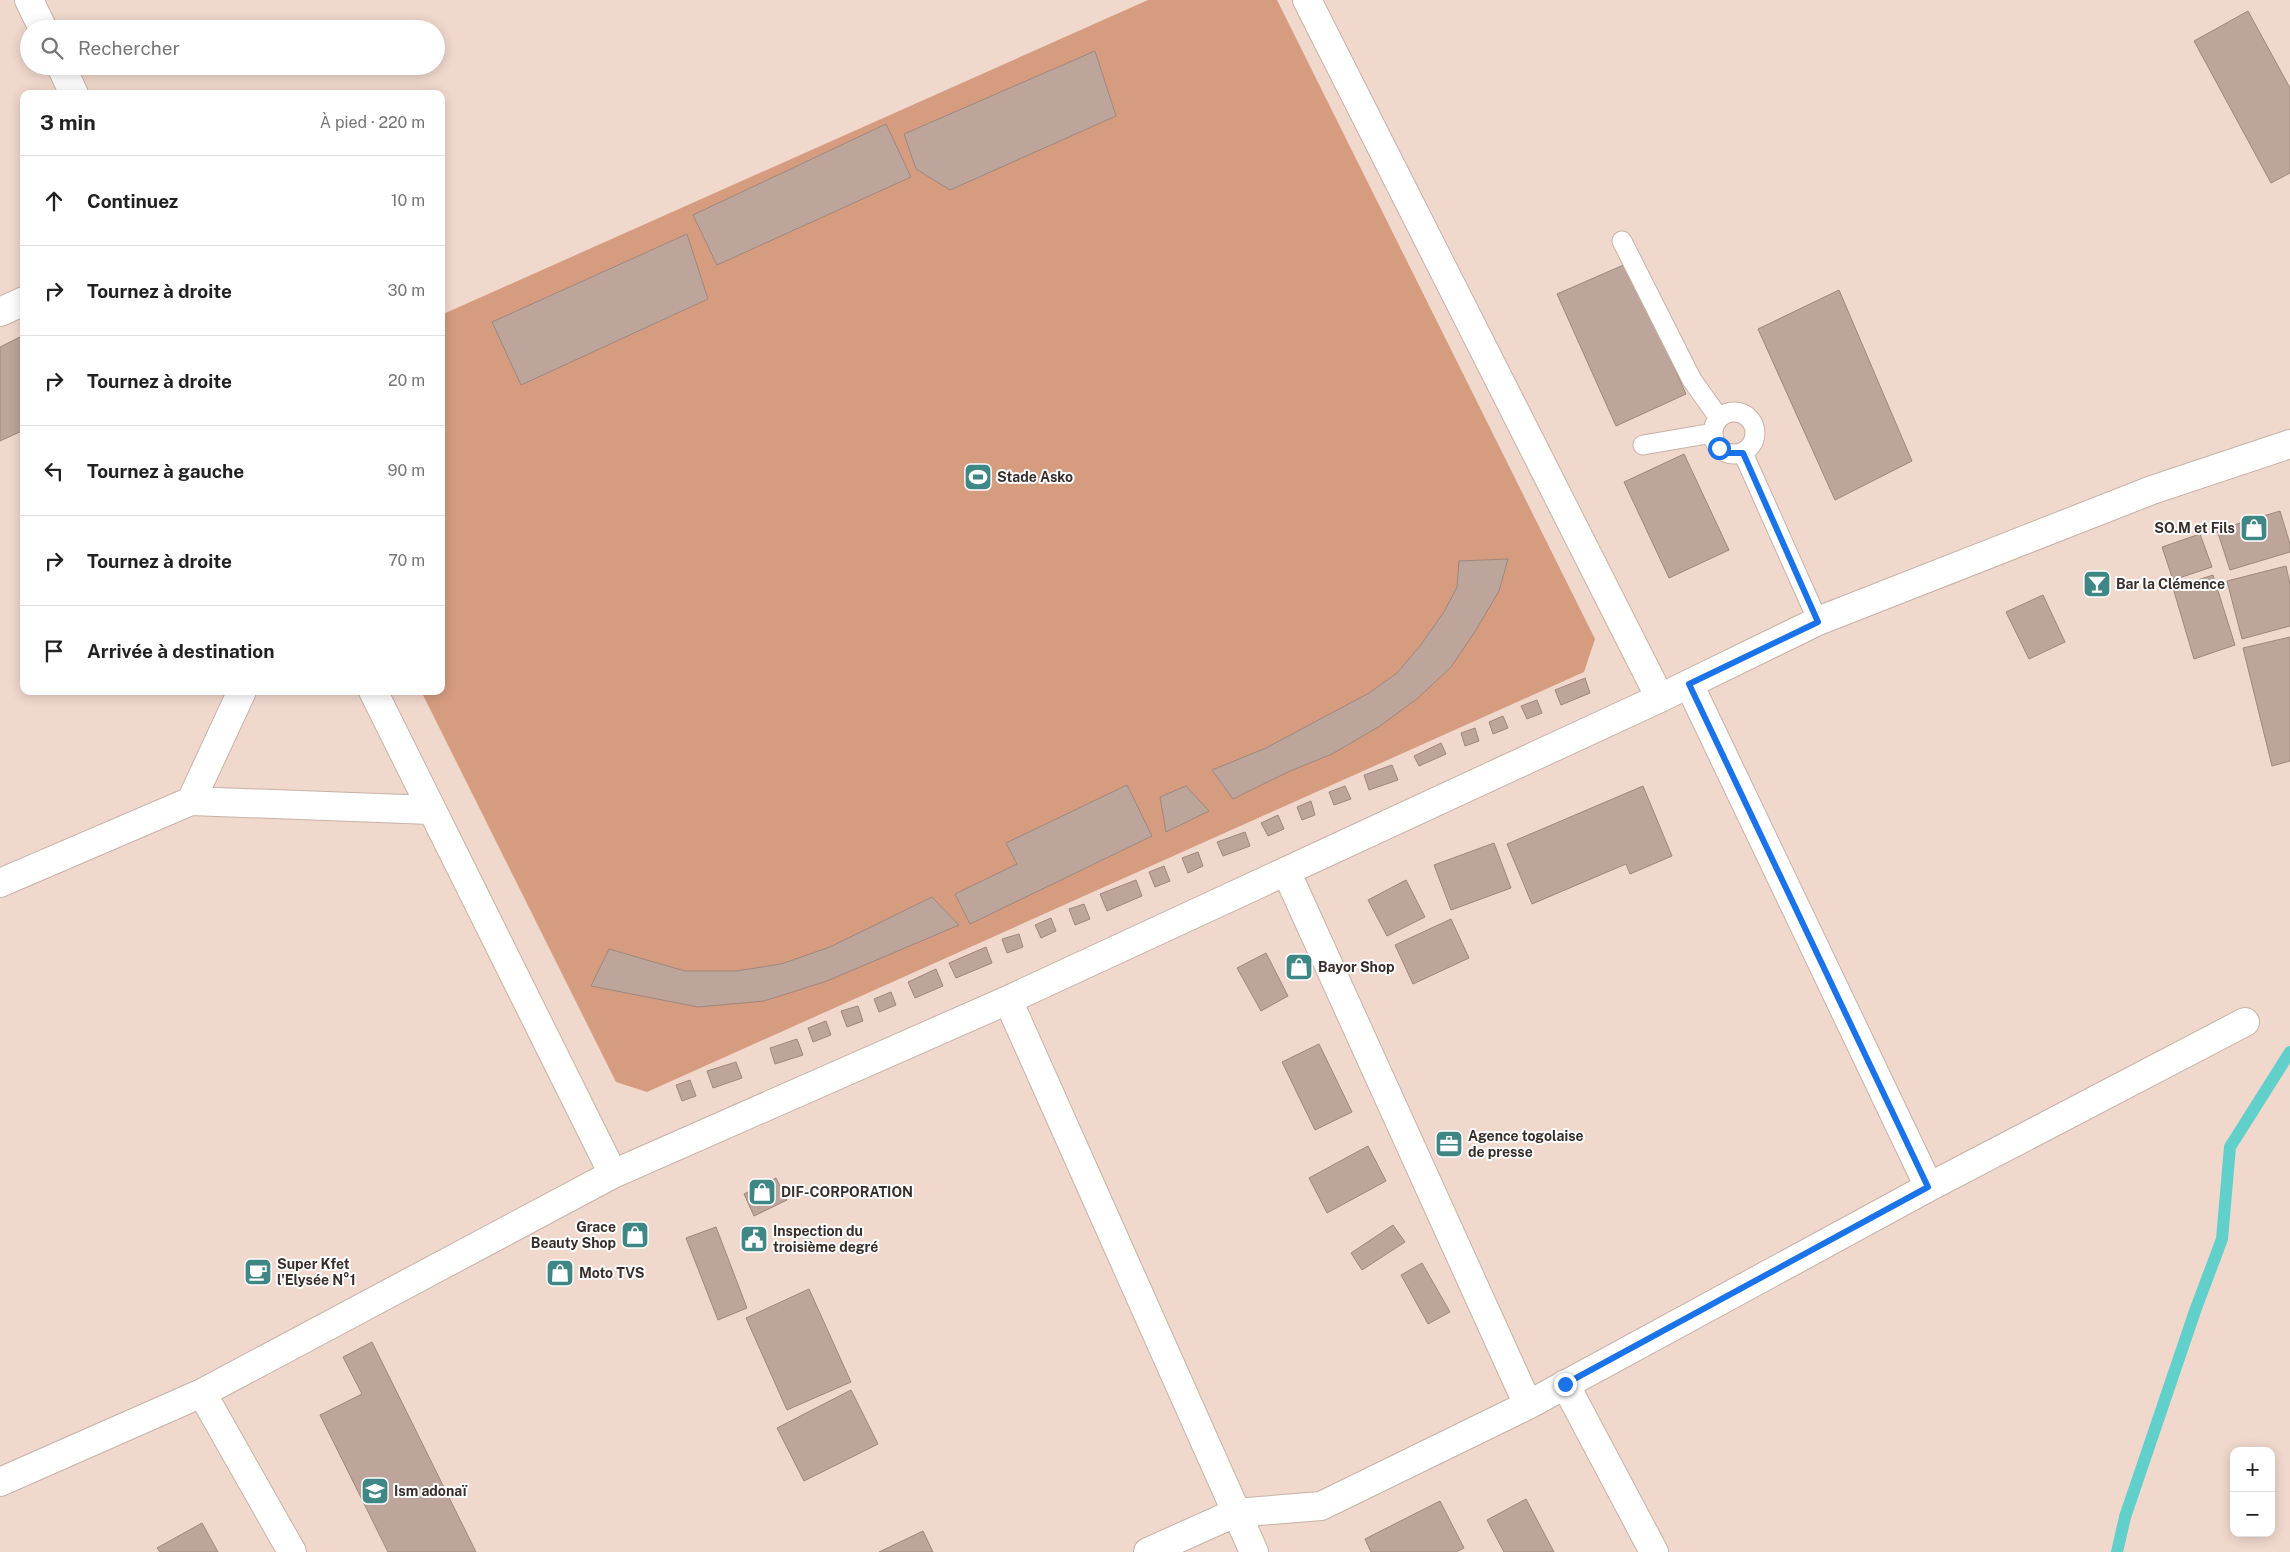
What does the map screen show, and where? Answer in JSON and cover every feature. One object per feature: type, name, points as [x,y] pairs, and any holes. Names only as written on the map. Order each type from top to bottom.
[{"type":"street","points":[[29,0],[39,20]]},
{"type":"street","points":[[1307,0],[1660,698]]},
{"type":"street","points":[[65,75],[72,90]]},
{"type":"street","points":[[0,312],[20,303]]},
{"type":"street","points":[[0,1482],[202,1393],[614,1174],[1008,1000],[1660,698],[1818,622],[2152,490],[2290,444]]},
{"type":"street","points":[[1689,684],[1928,1187]]},
{"type":"street","points":[[191,801],[240,695]]},
{"type":"street","points":[[375,695],[614,1174]]},
{"type":"street","points":[[0,884],[191,801],[432,810]]},
{"type":"street","points":[[1286,872],[1528,1405]]},
{"type":"street","points":[[1008,1000],[1254,1552]]},
{"type":"street","points":[[1148,1552],[1235,1513],[1321,1506],[1528,1405],[1928,1187],[2245,1022]]},
{"type":"street","points":[[1565,1384],[1654,1552]]},
{"type":"street","points":[[202,1393],[292,1552]]},
{"type":"lane","points":[[1622,241],[1716,425]]},
{"type":"lane","points":[[1734,412],[1750,417],[1756,433],[1755,441],[1743,453],[1726,453],[1714,442],[1716,425],[1726,413],[1734,412]]},
{"type":"lane","points":[[1643,445],[1716,425]]},
{"type":"lane","points":[[1743,453],[1818,622]]},
{"type":"shaded area","name":"Stade Asko","points":[[1148,0],[1277,0],[1595,639],[1584,672],[647,1092],[616,1082],[423,695],[445,695],[445,313]]},
{"type":"building","points":[[2248,11],[2290,88],[2290,173],[2271,183],[2194,41]]},
{"type":"building","points":[[1095,51],[1116,116],[950,190],[916,169],[904,134]]},
{"type":"building","points":[[886,124],[911,177],[717,265],[693,215]]},
{"type":"building","points":[[687,234],[708,299],[521,385],[492,322]]},
{"type":"building","points":[[1628,263],[1686,394],[1616,426],[1557,294]]},
{"type":"building","points":[[1839,290],[1912,461],[1835,500],[1758,329]]},
{"type":"building","points":[[20,337],[20,432],[0,441],[0,347]]},
{"type":"building","points":[[1684,454],[1729,550],[1669,578],[1624,482]]},
{"type":"building","points":[[2280,511],[2290,544],[2290,552],[2230,570],[2217,530]]},
{"type":"building","points":[[2200,534],[2212,567],[2173,580],[2162,547]]},
{"type":"building","points":[[1508,559],[1499,591],[1476,630],[1451,667],[1418,698],[1380,726],[1332,754],[1290,771],[1233,799],[1212,770],[1266,748],[1369,693],[1397,673],[1420,646],[1444,612],[1457,587],[1459,561]]},
{"type":"building","points":[[2286,566],[2290,584],[2290,626],[2242,639],[2227,581]]},
{"type":"building","points":[[2213,575],[2235,645],[2194,659],[2173,588]]},
{"type":"building","points":[[2043,595],[2065,642],[2029,659],[2006,612]]},
{"type":"building","points":[[2290,637],[2290,761],[2272,766],[2243,648]]},
{"type":"building","points":[[1585,678],[1590,693],[1561,705],[1555,690]]},
{"type":"building","points":[[1537,700],[1542,713],[1527,719],[1521,706]]},
{"type":"building","points":[[1503,716],[1508,728],[1493,734],[1489,722]]},
{"type":"building","points":[[1475,728],[1479,741],[1465,746],[1461,733]]},
{"type":"building","points":[[1441,743],[1446,754],[1419,766],[1414,756]]},
{"type":"building","points":[[1392,765],[1398,780],[1369,790],[1364,775]]},
{"type":"building","points":[[1127,785],[1152,836],[970,924],[955,894],[1017,864],[1006,843]]},
{"type":"building","points":[[1186,786],[1209,811],[1166,832],[1160,797]]},
{"type":"building","points":[[1345,786],[1351,799],[1334,805],[1329,792]]},
{"type":"building","points":[[1643,786],[1672,856],[1630,874],[1626,864],[1532,904],[1507,844]]},
{"type":"building","points":[[1311,801],[1315,815],[1302,820],[1297,807]]},
{"type":"building","points":[[1278,815],[1284,829],[1268,836],[1261,823]]},
{"type":"building","points":[[1245,832],[1250,846],[1223,856],[1217,842]]},
{"type":"building","points":[[1494,843],[1511,888],[1451,910],[1434,865]]},
{"type":"building","points":[[1198,852],[1203,866],[1188,873],[1182,858]]},
{"type":"building","points":[[1164,866],[1170,881],[1155,887],[1149,872]]},
{"type":"building","points":[[1136,880],[1142,896],[1107,911],[1100,894]]},
{"type":"building","points":[[1406,880],[1425,917],[1387,936],[1368,900]]},
{"type":"building","points":[[932,897],[959,925],[827,981],[764,1001],[698,1007],[591,986],[609,949],[685,971],[736,971],[781,964],[830,947]]},
{"type":"building","points":[[1084,904],[1090,919],[1075,925],[1069,909]]},
{"type":"building","points":[[1051,918],[1056,931],[1041,938],[1035,925]]},
{"type":"building","points":[[1451,919],[1469,958],[1413,984],[1395,945]]},
{"type":"building","points":[[1019,934],[1023,947],[1007,953],[1002,939]]},
{"type":"building","points":[[986,947],[992,963],[956,978],[949,963]]},
{"type":"building","points":[[1266,953],[1288,996],[1261,1011],[1237,968]]},
{"type":"building","points":[[936,969],[943,986],[915,998],[908,982]]},
{"type":"building","points":[[891,992],[896,1005],[879,1012],[874,999]]},
{"type":"building","points":[[858,1006],[863,1021],[847,1027],[841,1011]]},
{"type":"building","points":[[826,1021],[831,1035],[813,1042],[808,1028]]},
{"type":"building","points":[[797,1039],[803,1055],[775,1064],[770,1048]]},
{"type":"building","points":[[1319,1044],[1352,1112],[1315,1130],[1282,1062]]},
{"type":"building","points":[[736,1062],[742,1078],[713,1088],[707,1071]]},
{"type":"building","points":[[690,1080],[696,1096],[682,1101],[676,1085]]},
{"type":"building","points":[[1368,1146],[1386,1181],[1327,1213],[1309,1178]]},
{"type":"building","points":[[776,1178],[787,1200],[754,1216],[744,1194]]},
{"type":"building","points":[[1393,1225],[1405,1242],[1362,1270],[1351,1253]]},
{"type":"building","points":[[716,1227],[747,1308],[718,1320],[686,1238]]},
{"type":"building","points":[[1422,1263],[1450,1312],[1428,1324],[1401,1275]]},
{"type":"building","points":[[809,1289],[851,1382],[787,1410],[746,1318]]},
{"type":"building","points":[[372,1342],[476,1552],[388,1552],[320,1415],[362,1394],[343,1357]]},
{"type":"building","points":[[851,1390],[878,1444],[804,1481],[777,1428]]},
{"type":"building","points":[[1526,1499],[1554,1552],[1504,1552],[1487,1520]]},
{"type":"building","points":[[1440,1501],[1464,1548],[1456,1552],[1371,1552],[1365,1539]]},
{"type":"building","points":[[202,1523],[218,1552],[160,1552],[157,1548]]},
{"type":"building","points":[[923,1531],[933,1552],[879,1552]]},
{"type":"waterway","points":[[2117,1552],[2125,1517],[2195,1311],[2222,1239],[2230,1147],[2290,1052]]},
{"type":"place","name":"Stade Asko","points":[[978,477]]},
{"type":"place","name":"SO.M et Fils","points":[[2254,528]]},
{"type":"place","name":"Bar la Clémence","points":[[2097,584]]},
{"type":"place","name":"Bayor Shop","points":[[1299,967]]},
{"type":"place","name":"Agence togolaise de presse","points":[[1449,1144]]},
{"type":"place","name":"DIF-CORPORATION","points":[[762,1192]]},
{"type":"place","name":"Grace Beauty Shop","points":[[635,1235]]},
{"type":"place","name":"Inspection du troisième degré","points":[[754,1239]]},
{"type":"place","name":"Super Kfet l'Elysée N°1","points":[[258,1272]]},
{"type":"place","name":"Moto TVS","points":[[560,1273]]},
{"type":"place","name":"Ism adonaï","points":[[375,1491]]},
{"type":"route","points":[[1565,1384],[1928,1187],[1689,684],[1818,622],[1743,453],[1734,455],[1726,453],[1719,448]]}]
